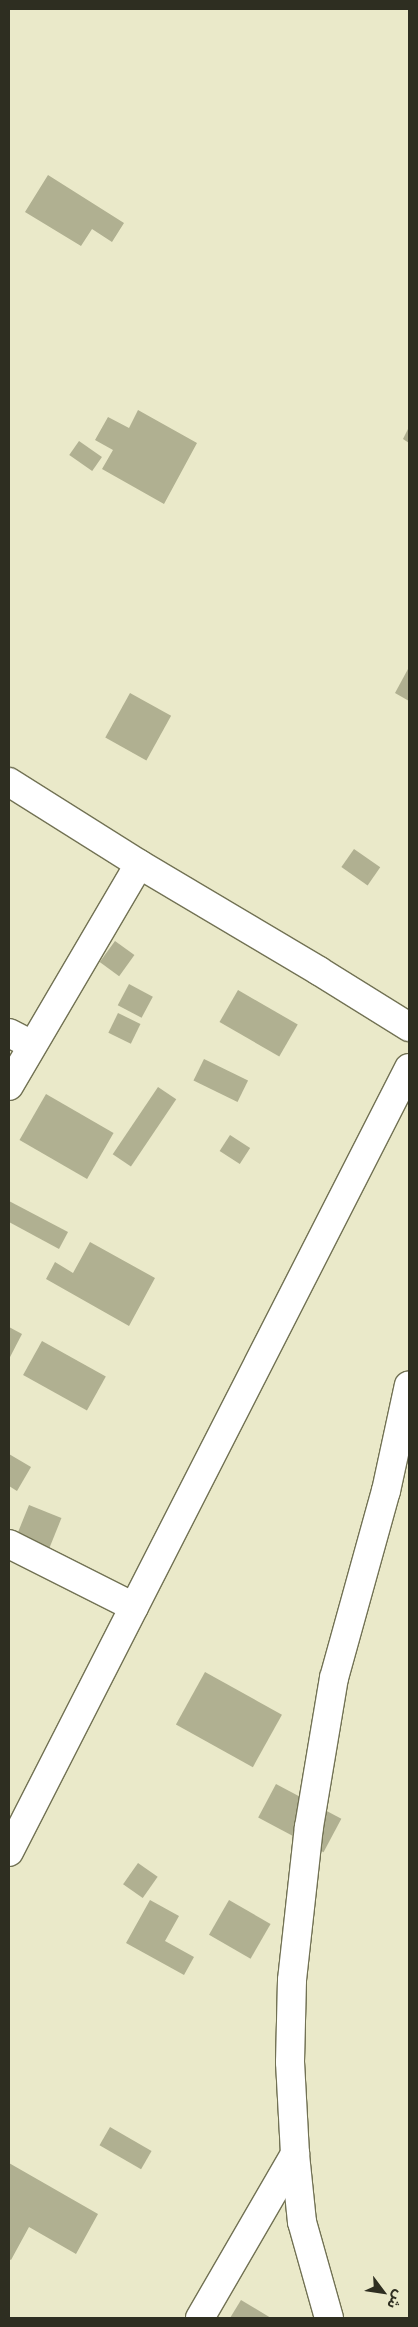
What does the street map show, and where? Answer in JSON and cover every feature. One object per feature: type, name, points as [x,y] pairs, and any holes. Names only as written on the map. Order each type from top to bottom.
[{"type":"street","points":[[9,782],[139,864],[409,1027]]},
{"type":"street","points":[[9,1086],[20,1039],[139,864]]},
{"type":"street","points":[[9,1852],[409,1068]]},
{"type":"street","points":[[329,2318],[302,2222],[295,2154],[290,2062],[292,1980],[309,1827],[334,1678],[386,1491],[409,1385]]},
{"type":"street","points":[[9,1544],[134,1606]]},
{"type":"street","points":[[200,2318],[295,2154]]},
{"type":"building","points":[[48,175],[124,223],[112,242],[92,229],[81,246],[25,212]]},
{"type":"building","points":[[138,410],[197,443],[164,504],[102,469],[113,450],[95,440],[108,417],[129,428]]},
{"type":"building","points":[[409,427],[409,443],[403,439]]},
{"type":"building","points":[[79,441],[102,457],[92,471],[69,455]]},
{"type":"building","points":[[409,670],[409,701],[395,693]]},
{"type":"building","points":[[130,693],[171,716],[146,760],[105,738]]},
{"type":"building","points":[[354,849],[380,867],[368,885],[341,867]]},
{"type":"building","points":[[115,941],[134,955],[119,976],[100,962]]},
{"type":"building","points":[[129,984],[153,997],[142,1018],[118,1005]]},
{"type":"building","points":[[238,990],[298,1024],[279,1057],[220,1022]]},
{"type":"building","points":[[118,1013],[140,1024],[131,1044],[108,1033]]},
{"type":"building","points":[[204,1059],[248,1080],[238,1102],[193,1081]]},
{"type":"building","points":[[158,1087],[176,1099],[131,1166],[113,1154]]},
{"type":"building","points":[[46,1094],[114,1133],[87,1179],[20,1140]]},
{"type":"building","points":[[230,1135],[250,1148],[240,1164],[220,1151]]},
{"type":"building","points":[[9,1201],[68,1232],[59,1249],[9,1222]]},
{"type":"building","points":[[90,1242],[155,1278],[129,1326],[46,1279],[55,1262],[73,1273]]},
{"type":"building","points":[[9,1327],[22,1334],[9,1359]]},
{"type":"building","points":[[42,1341],[106,1376],[87,1411],[23,1375]]},
{"type":"building","points":[[9,1454],[31,1467],[17,1491],[9,1486]]},
{"type":"building","points":[[29,1505],[61,1518],[48,1551],[16,1538]]},
{"type":"building","points":[[205,1672],[282,1715],[253,1767],[176,1724]]},
{"type":"building","points":[[276,1784],[341,1819],[323,1852],[258,1818]]},
{"type":"building","points":[[138,1863],[158,1877],[143,1898],[123,1884]]},
{"type":"building","points":[[150,1900],[179,1916],[165,1941],[194,1957],[184,1975],[126,1943]]},
{"type":"building","points":[[229,1900],[271,1924],[251,1959],[209,1935]]},
{"type":"building","points":[[110,2127],[152,2151],[141,2169],[100,2145]]},
{"type":"building","points":[[9,2163],[98,2214],[76,2254],[29,2227],[11,2260],[9,2259]]},
{"type":"building","points":[[241,2300],[271,2318],[230,2318]]}]
